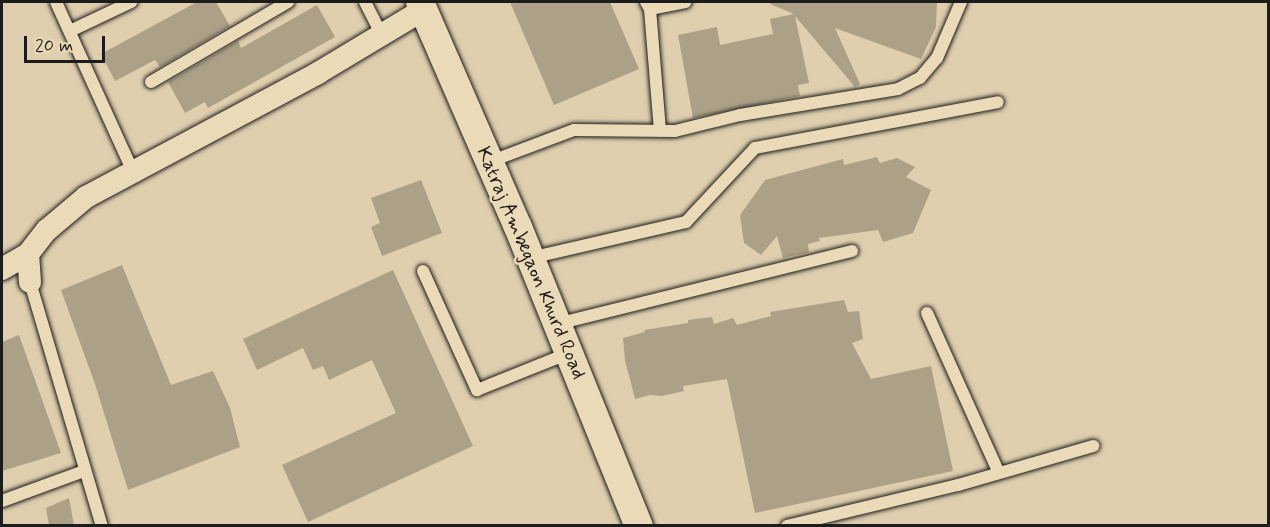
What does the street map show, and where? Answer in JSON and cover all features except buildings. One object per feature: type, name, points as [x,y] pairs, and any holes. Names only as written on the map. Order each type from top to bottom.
[{"type":"street","points":[[2,268],[28,254],[47,230],[86,197],[318,73],[382,35],[422,6]]},
{"type":"street","name":"Katraj Ambegaon Khurd Road","points":[[422,6],[530,258],[639,525]]},
{"type":"street","points":[[28,254],[30,282]]},
{"type":"lane","points":[[56,2],[133,172]]},
{"type":"lane","points":[[70,31],[131,2]]},
{"type":"lane","points":[[151,82],[288,2]]},
{"type":"lane","points":[[364,2],[382,35]]},
{"type":"lane","points":[[660,131],[648,5],[685,2]]},
{"type":"lane","points":[[489,162],[574,130],[675,130],[740,115],[898,89],[920,78],[937,58],[961,2]]},
{"type":"lane","points":[[530,258],[686,222],[755,148],[998,102]]},
{"type":"lane","points":[[557,324],[852,251]]},
{"type":"lane","points":[[423,270],[477,390],[569,353]]},
{"type":"lane","points":[[30,282],[84,471],[102,525]]},
{"type":"lane","points":[[927,313],[999,473]]},
{"type":"lane","points":[[787,525],[999,473],[1093,446]]},
{"type":"lane","points":[[2,501],[84,471]]}]
